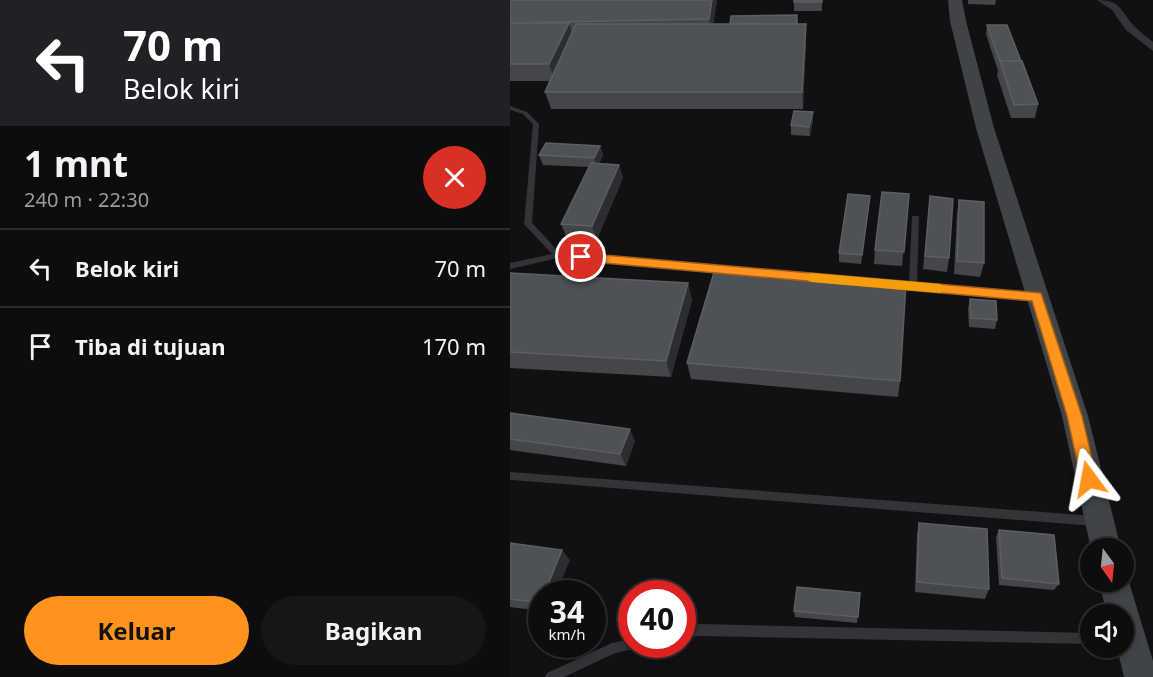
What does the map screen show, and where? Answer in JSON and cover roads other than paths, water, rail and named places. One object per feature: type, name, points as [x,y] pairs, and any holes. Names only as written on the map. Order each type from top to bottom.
[{"type":"street","points":[[956,0],[958,21],[985,128],[1075,416],[1103,538]]},
{"type":"street","points":[[1102,0],[1116,8],[1130,27],[1153,48]]},
{"type":"street","points":[[1134,656],[1141,677]]},
{"type":"lane","points":[[510,108],[531,116],[536,124],[528,224],[558,255]]},
{"type":"lane","points":[[913,287],[915,219]]},
{"type":"lane","points":[[510,266],[558,255],[735,271]]},
{"type":"lane","points":[[890,285],[1037,297]]},
{"type":"lane","points":[[512,476],[1098,521]]},
{"type":"lane","points":[[696,631],[1080,639]]},
{"type":"lane","points":[[551,677],[618,648]]}]
